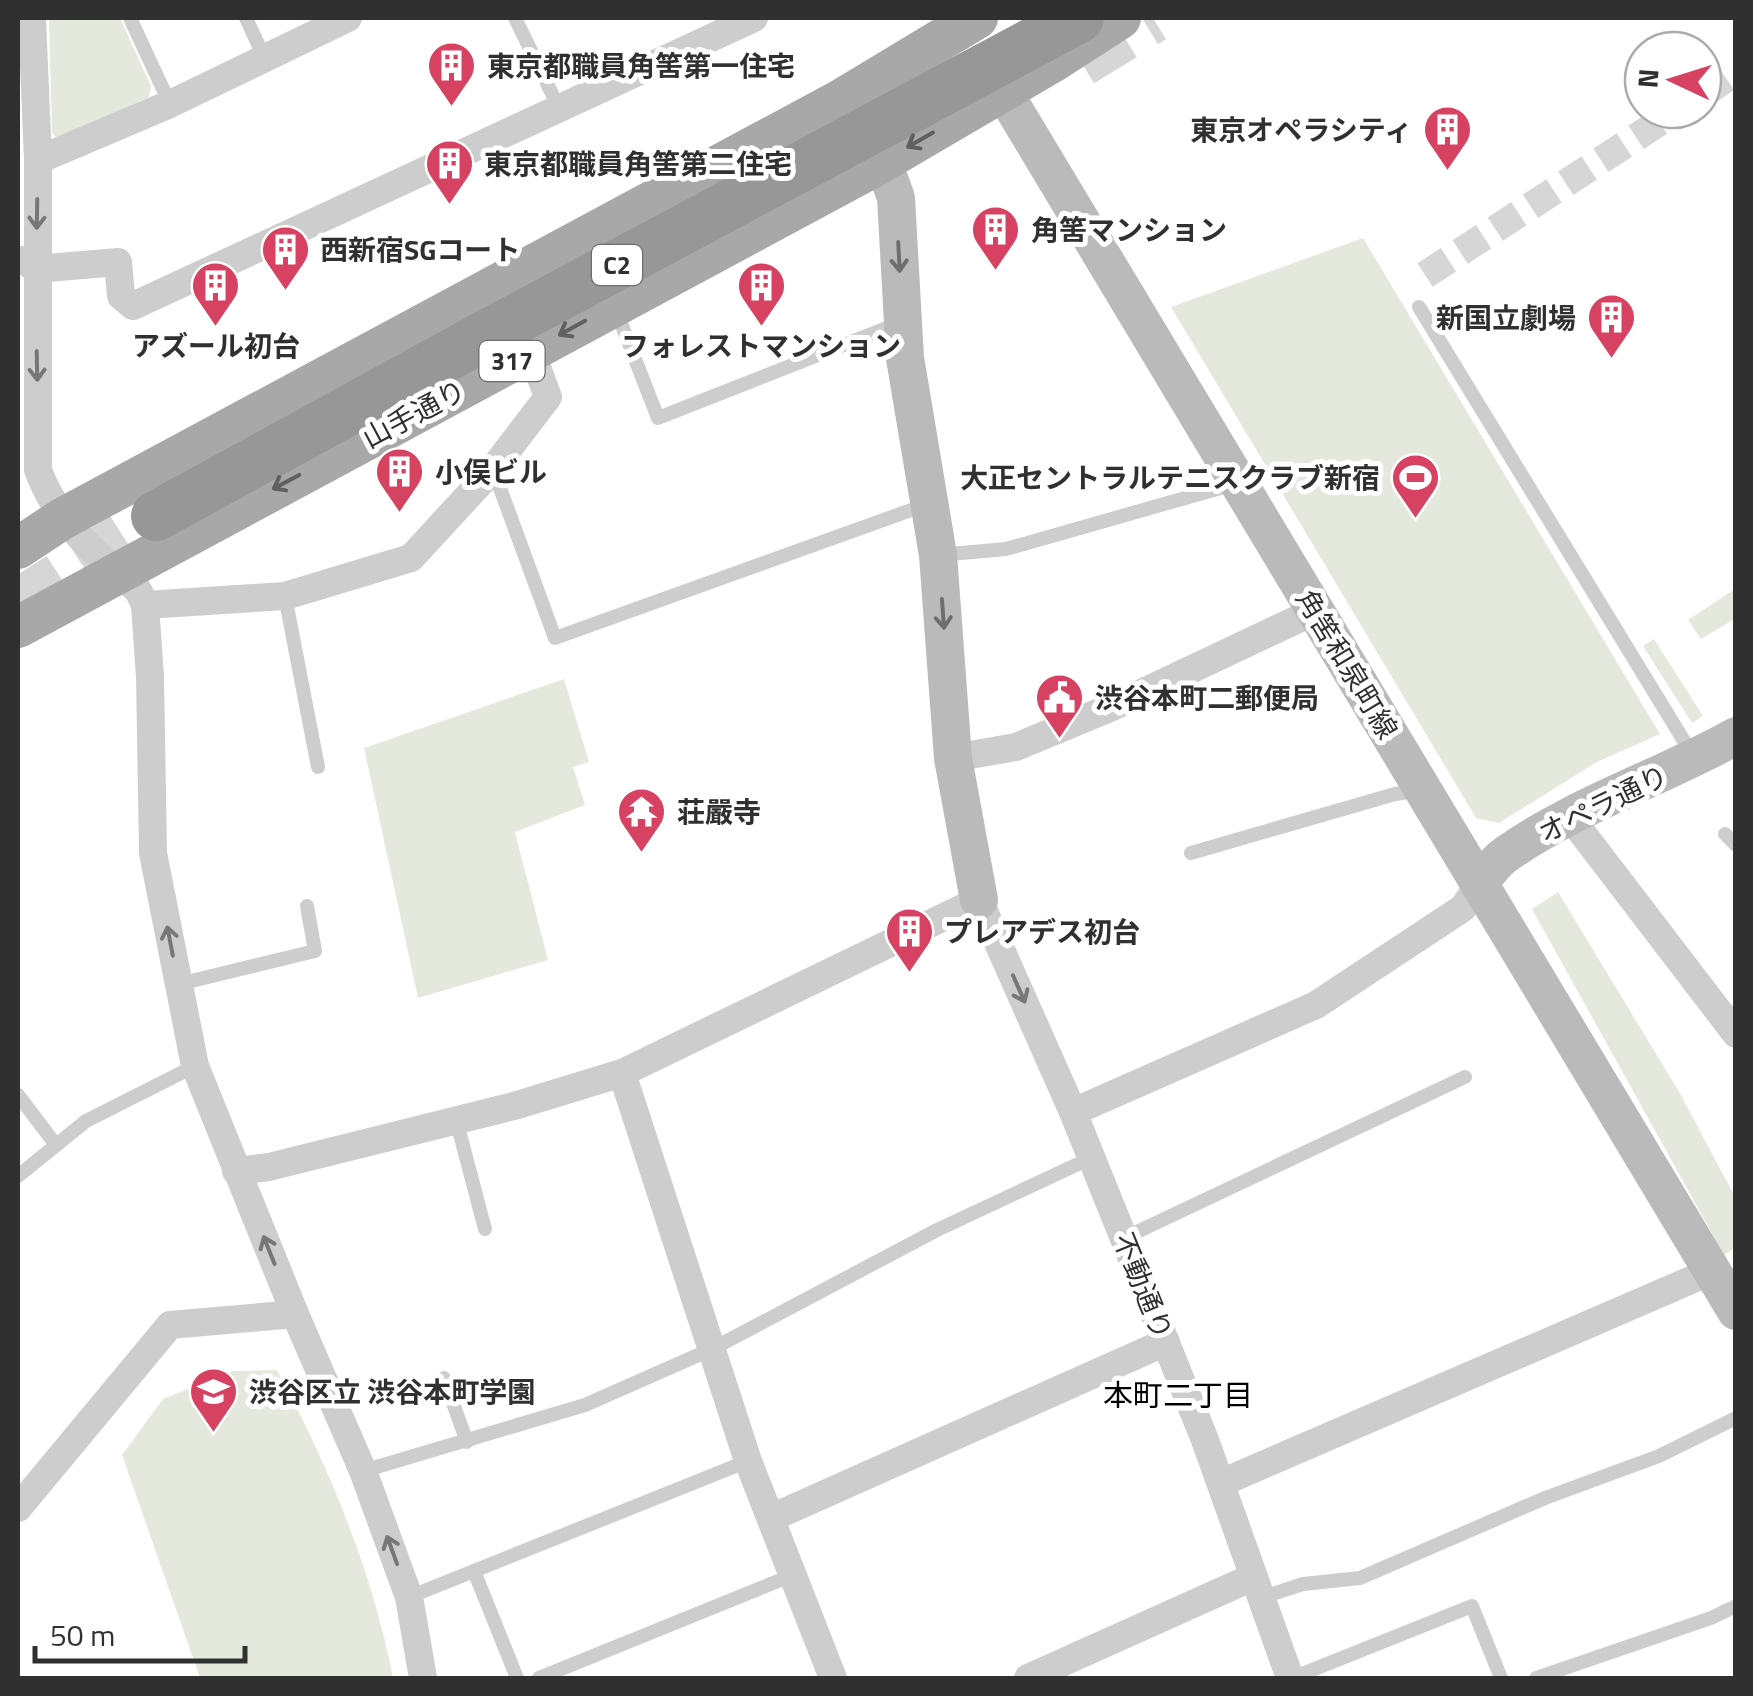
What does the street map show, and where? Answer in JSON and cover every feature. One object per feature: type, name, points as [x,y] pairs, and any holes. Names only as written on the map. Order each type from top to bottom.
[{"type":"highway","name":"C2","points":[[1041,18],[152,508],[488,334],[1079,18]]},
{"type":"main road","name":"山手通り","points":[[18,627],[878,164],[1120,18]]},
{"type":"main road","name":"角筈和泉町線","points":[[966,20],[1003,90],[1736,1311]]},
{"type":"main road","points":[[18,548],[62,520],[841,100],[966,20]]},
{"type":"main road","points":[[878,164],[896,198],[905,358],[938,556],[953,758],[979,900]]},
{"type":"main road","name":"オペラ通り","points":[[1480,884],[1502,856],[1570,817],[1736,736]]},
{"type":"street","points":[[32,18],[38,160],[26,262],[38,470],[62,520],[138,590],[145,604],[154,853],[195,1066],[364,1471],[408,1597],[423,1678]]},
{"type":"street","points":[[38,160],[170,104],[348,18]]},
{"type":"street","points":[[26,262],[118,262],[120,296],[134,306],[559,108],[708,32],[754,18]]},
{"type":"street","points":[[145,604],[285,596],[411,558],[493,469],[548,397],[531,351]]},
{"type":"street","points":[[953,758],[1016,748],[1315,611]]},
{"type":"street","points":[[1570,817],[1736,1034]]},
{"type":"street","points":[[1073,1112],[1316,1005],[1463,908],[1480,884]]},
{"type":"street","points":[[236,1171],[514,1106],[622,1073],[979,900]]},
{"type":"street","name":"不動通り","points":[[979,900],[1073,1112],[1166,1342],[1291,1678]]},
{"type":"street","points":[[622,1073],[748,1460],[833,1678]]},
{"type":"street","points":[[1220,1483],[1712,1271]]},
{"type":"street","points":[[18,1508],[170,1325],[296,1314]]},
{"type":"street","points":[[771,1518],[1166,1342]]},
{"type":"street","points":[[1028,1678],[1256,1587]]},
{"type":"lane","points":[[130,18],[170,104]]},
{"type":"lane","points":[[246,18],[264,57]]},
{"type":"lane","points":[[516,18],[559,108]]},
{"type":"lane","points":[[614,306],[658,418],[902,322]]},
{"type":"lane","points":[[1419,307],[1695,758]]},
{"type":"lane","points":[[493,469],[554,638],[929,504]]},
{"type":"lane","points":[[938,556],[1006,549],[1238,482]]},
{"type":"lane","points":[[285,596],[318,767]]},
{"type":"lane","points":[[1191,853],[1394,794],[1423,790]]},
{"type":"lane","points":[[178,984],[315,951],[306,906]]},
{"type":"lane","points":[[18,1176],[86,1121],[195,1066]]},
{"type":"lane","points":[[1124,1238],[1464,1076]]},
{"type":"lane","points":[[18,1095],[56,1146]]},
{"type":"lane","points":[[456,1119],[484,1229]]},
{"type":"lane","points":[[364,1471],[586,1405],[712,1349],[937,1230],[1091,1158]]},
{"type":"lane","points":[[444,1378],[467,1442]]},
{"type":"lane","points":[[1256,1587],[1360,1578],[1545,1498],[1659,1456],[1736,1418]]},
{"type":"lane","points":[[408,1597],[748,1460]]},
{"type":"lane","points":[[474,1571],[517,1678]]},
{"type":"lane","points":[[539,1678],[793,1575]]},
{"type":"lane","points":[[1291,1678],[1472,1606],[1501,1678]]},
{"type":"lane","points":[[1536,1678],[1736,1606]]},
{"type":"shaded area","points":[[49,18],[120,18],[151,86],[149,97],[58,139],[52,133]]},
{"type":"shaded area","name":"大正セントラルテニスクラブ新宿","points":[[1363,238],[1660,734],[1597,762],[1499,823],[1476,818],[1171,307]]},
{"type":"shaded area","points":[[1735,589],[1735,619],[1701,639],[1688,620]]},
{"type":"shaded area","points":[[1654,639],[1703,716],[1692,723],[1643,646]]},
{"type":"shaded area","points":[[564,679],[589,762],[573,767],[585,805],[515,832],[548,960],[418,998],[364,748]]},
{"type":"shaded area","points":[[1558,892],[1681,1095],[1735,1197],[1735,1248],[1724,1255],[1532,909]]},
{"type":"shaded area","points":[[277,1370],[347,1520],[374,1599],[393,1678],[200,1678],[122,1455],[163,1399],[232,1371]]},
{"type":"tunnel","points":[[1081,62],[1153,18]]},
{"type":"tunnel","points":[[1723,81],[1736,72]]},
{"type":"tunnel","points":[[1425,275],[1647,130]]},
{"type":"tunnel","points":[[18,604],[156,516]]},
{"type":"place","name":"東京都職員角筈第一住宅","points":[[452,108]]},
{"type":"place","name":"東京オペラシティ","points":[[1447,172]]},
{"type":"place","name":"東京都職員角筈第二住宅","points":[[449,206]]},
{"type":"place","name":"角筈マンション","points":[[996,272]]},
{"type":"place","name":"西新宿SGコート","points":[[285,292]]},
{"type":"place","name":"アズール初台","points":[[216,328]]},
{"type":"place","name":"フォレストマンション","points":[[761,328]]},
{"type":"place","name":"新国立劇場","points":[[1611,360]]},
{"type":"place","name":"小俣ビル","points":[[400,514]]},
{"type":"place","name":"大正セントラルテニスクラブ新宿","points":[[1415,520]]},
{"type":"place","name":"渋谷本町二郵便局","points":[[1060,740]]},
{"type":"place","name":"荘嚴寺","points":[[642,854]]},
{"type":"place","name":"プレアデス初台","points":[[909,974]]},
{"type":"place","name":"渋谷区立 渋谷本町学園","points":[[214,1434]]},
{"type":"district","name":"本町二丁目","points":[[1178,1396]]}]
